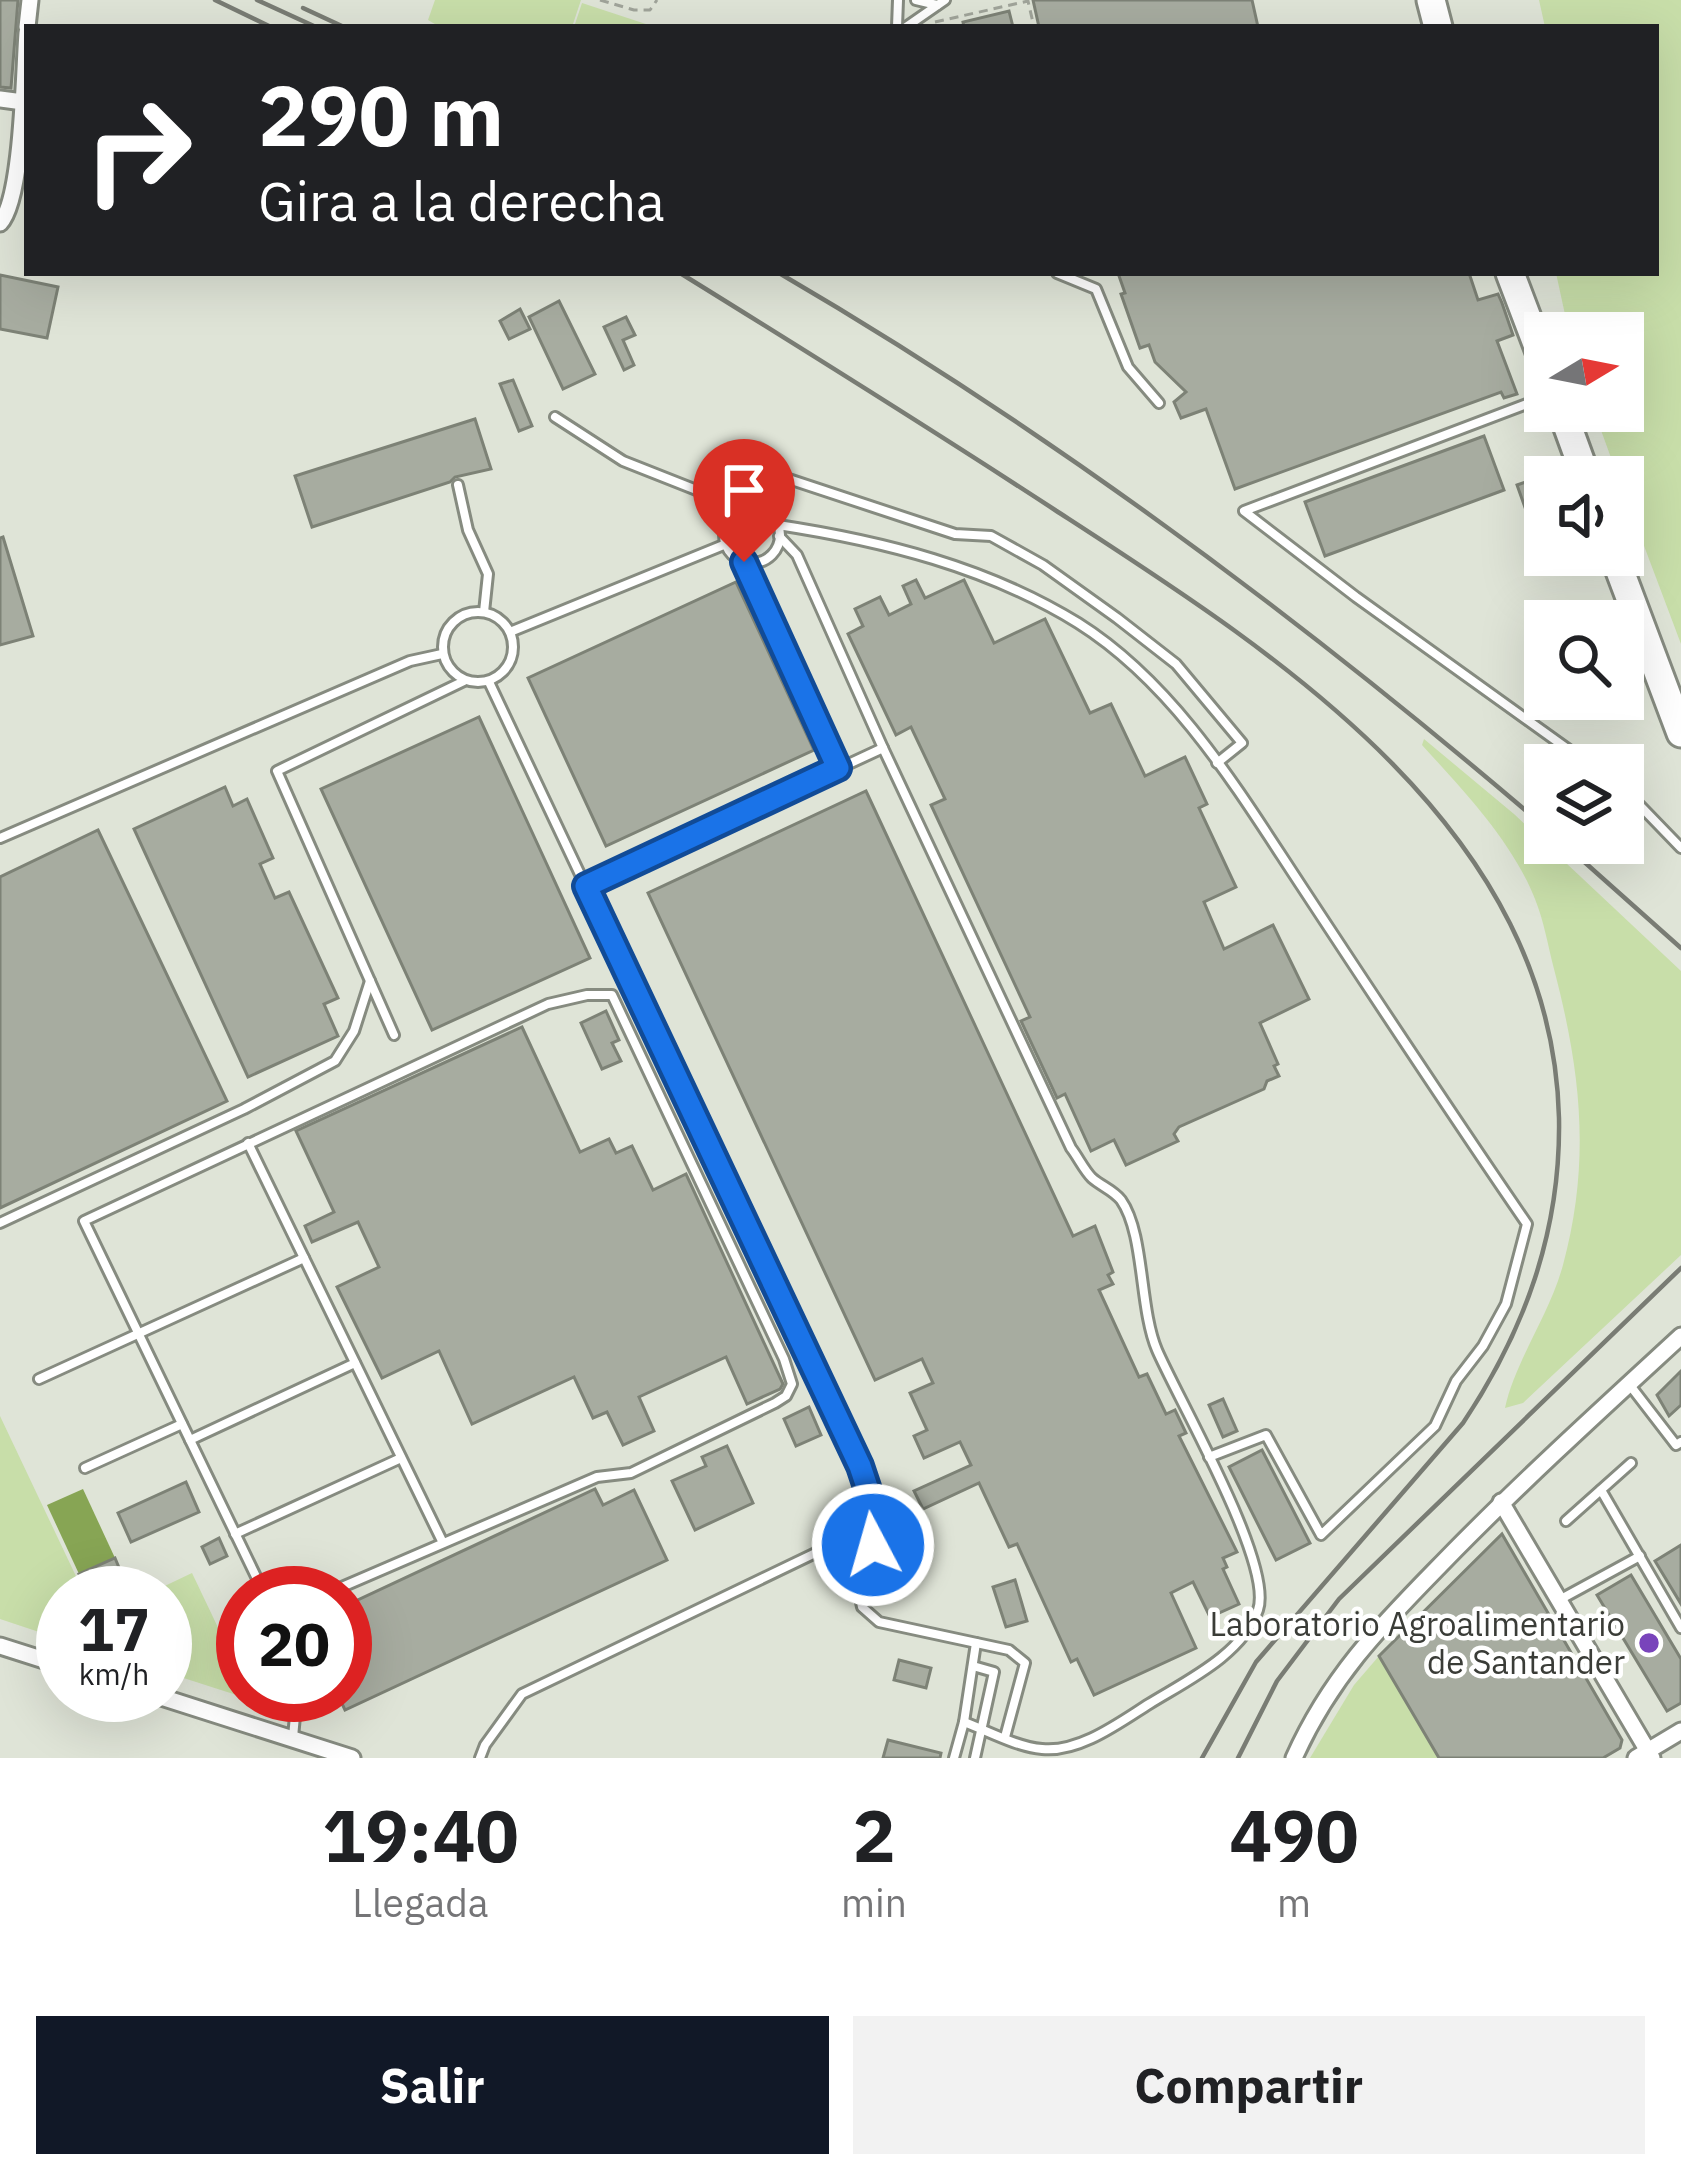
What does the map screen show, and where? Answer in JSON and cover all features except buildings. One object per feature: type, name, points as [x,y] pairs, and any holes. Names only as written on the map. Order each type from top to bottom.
[{"type":"highway","points":[[1511,276],[1525,312]]},
{"type":"highway","points":[[1623,576],[1681,733]]},
{"type":"street","points":[[0,223],[7,216],[14,188],[24,88]]},
{"type":"street","points":[[0,99],[23,102]]},
{"type":"street","points":[[1294,1758],[1347,1664],[1502,1502],[1681,1336]]},
{"type":"street","points":[[1502,1502],[1561,1599],[1645,1756],[1681,1731]]},
{"type":"street","points":[[0,1646],[36,1657]]},
{"type":"street","points":[[192,1707],[352,1758]]},
{"type":"lane","points":[[916,0],[941,3]]},
{"type":"lane","points":[[906,24],[941,3]]},
{"type":"lane","points":[[1064,276],[1096,289],[1128,367],[1160,403]]},
{"type":"lane","points":[[1524,406],[1244,511],[1561,744]]},
{"type":"lane","points":[[555,417],[623,461],[742,508],[764,510],[797,555],[1071,1148],[1093,1179],[1122,1202],[1137,1250],[1139,1284],[1154,1345],[1256,1567],[1258,1610],[1244,1633],[1211,1665],[1088,1740],[1043,1750],[964,1722]]},
{"type":"lane","points":[[710,496],[728,459],[955,534],[991,536],[1043,565],[1176,664],[1242,742],[1217,764]]},
{"type":"lane","points":[[458,485],[468,530],[488,574],[484,611]]},
{"type":"lane","points":[[742,508],[726,523],[726,544],[744,562],[838,768]]},
{"type":"lane","points":[[779,531],[845,536],[991,577],[1080,625],[1149,679],[1245,800],[1527,1224],[1506,1304],[1456,1381],[1436,1426],[1321,1535],[1266,1435],[1209,1457]]},
{"type":"lane","points":[[744,562],[770,556],[779,531]]},
{"type":"lane","points":[[510,632],[726,544]]},
{"type":"lane","points":[[394,1035],[277,771],[464,681],[489,682],[505,671],[512,656],[510,632],[499,618],[484,611],[461,615],[447,628],[442,654],[446,665],[464,681]]},
{"type":"lane","points":[[0,838],[410,661],[442,654]]},
{"type":"lane","points":[[489,682],[860,1466],[872,1502],[866,1525],[873,1545],[867,1558],[854,1564],[839,1561],[830,1535],[839,1523],[853,1520],[866,1525]]},
{"type":"lane","points":[[586,886],[883,748]]},
{"type":"lane","points":[[1644,810],[1681,848]]},
{"type":"lane","points":[[0,1223],[335,1061],[354,1030],[370,981]]},
{"type":"lane","points":[[251,1566],[84,1221],[548,1004],[612,995],[792,1384],[775,1403],[631,1473],[597,1477],[372,1574]]},
{"type":"lane","points":[[248,1143],[443,1543]]},
{"type":"lane","points":[[39,1378],[304,1258]]},
{"type":"lane","points":[[190,1440],[355,1364]]},
{"type":"lane","points":[[1629,1384],[1676,1445],[1681,1442]]},
{"type":"lane","points":[[85,1468],[182,1424]]},
{"type":"lane","points":[[235,1534],[401,1458]]},
{"type":"lane","points":[[1566,1521],[1631,1463]]},
{"type":"lane","points":[[1601,1490],[1681,1628]]},
{"type":"lane","points":[[480,1758],[522,1694],[830,1546]]},
{"type":"lane","points":[[1561,1599],[1640,1556]]},
{"type":"lane","points":[[854,1564],[862,1607],[869,1616],[893,1626],[1009,1650],[1024,1663],[1005,1737]]},
{"type":"lane","points":[[954,1758],[976,1643]]},
{"type":"lane","points":[[973,1666],[994,1672],[975,1758]]},
{"type":"lane","points":[[293,1739],[295,1722]]},
{"type":"path","points":[[600,0],[650,10],[656,0]]},
{"type":"path","points":[[929,24],[1028,1],[1033,24]]},
{"type":"shaded area","points":[[435,0],[581,0],[573,24],[435,24],[428,20]]},
{"type":"shaded area","points":[[1539,0],[1681,0],[1681,644],[1644,546],[1644,456],[1610,456],[1602,432],[1644,432],[1644,312],[1564,312],[1557,276],[1659,276],[1659,24],[1544,24]]},
{"type":"shaded area","points":[[582,3],[646,24],[575,24]]},
{"type":"shaded area","points":[[1424,739],[1524,823],[1524,864],[1567,864],[1681,971],[1681,1255],[1523,1403],[1505,1408],[1557,1284],[1572,1227],[1580,1153],[1576,1080],[1535,899],[1500,837],[1422,745]]},
{"type":"shaded area","points":[[0,1416],[71,1566],[36,1566],[36,1631],[0,1619]]},
{"type":"shaded area","points":[[83,1489],[115,1558],[97,1566],[75,1566],[47,1505]]},
{"type":"shaded area","points":[[192,1573],[216,1623],[216,1688],[192,1681]]},
{"type":"shaded area","points":[[1379,1656],[1439,1758],[1310,1758],[1354,1685]]},
{"type":"railway","points":[[215,0],[265,24]]},
{"type":"railway","points":[[257,0],[309,24]]},
{"type":"railway","points":[[303,8],[338,24]]},
{"type":"railway","points":[[685,276],[1139,565],[1309,688],[1386,758],[1454,835],[1508,920],[1544,1014],[1559,1118],[1554,1200],[1535,1278],[1504,1352],[1463,1423],[1256,1662],[1202,1758]]},
{"type":"railway","points":[[784,276],[980,398],[1175,533],[1363,676],[1524,809]]},
{"type":"railway","points":[[1587,864],[1681,948]]},
{"type":"railway","points":[[1238,1758],[1277,1681],[1339,1599],[1681,1268]]},
{"type":"place","name":"Laboratorio Agroalimentario de Santander","points":[[1649,1643]]},
{"type":"route","points":[[744,562],[838,768],[586,886],[860,1466],[872,1502],[866,1525],[873,1545]]}]
